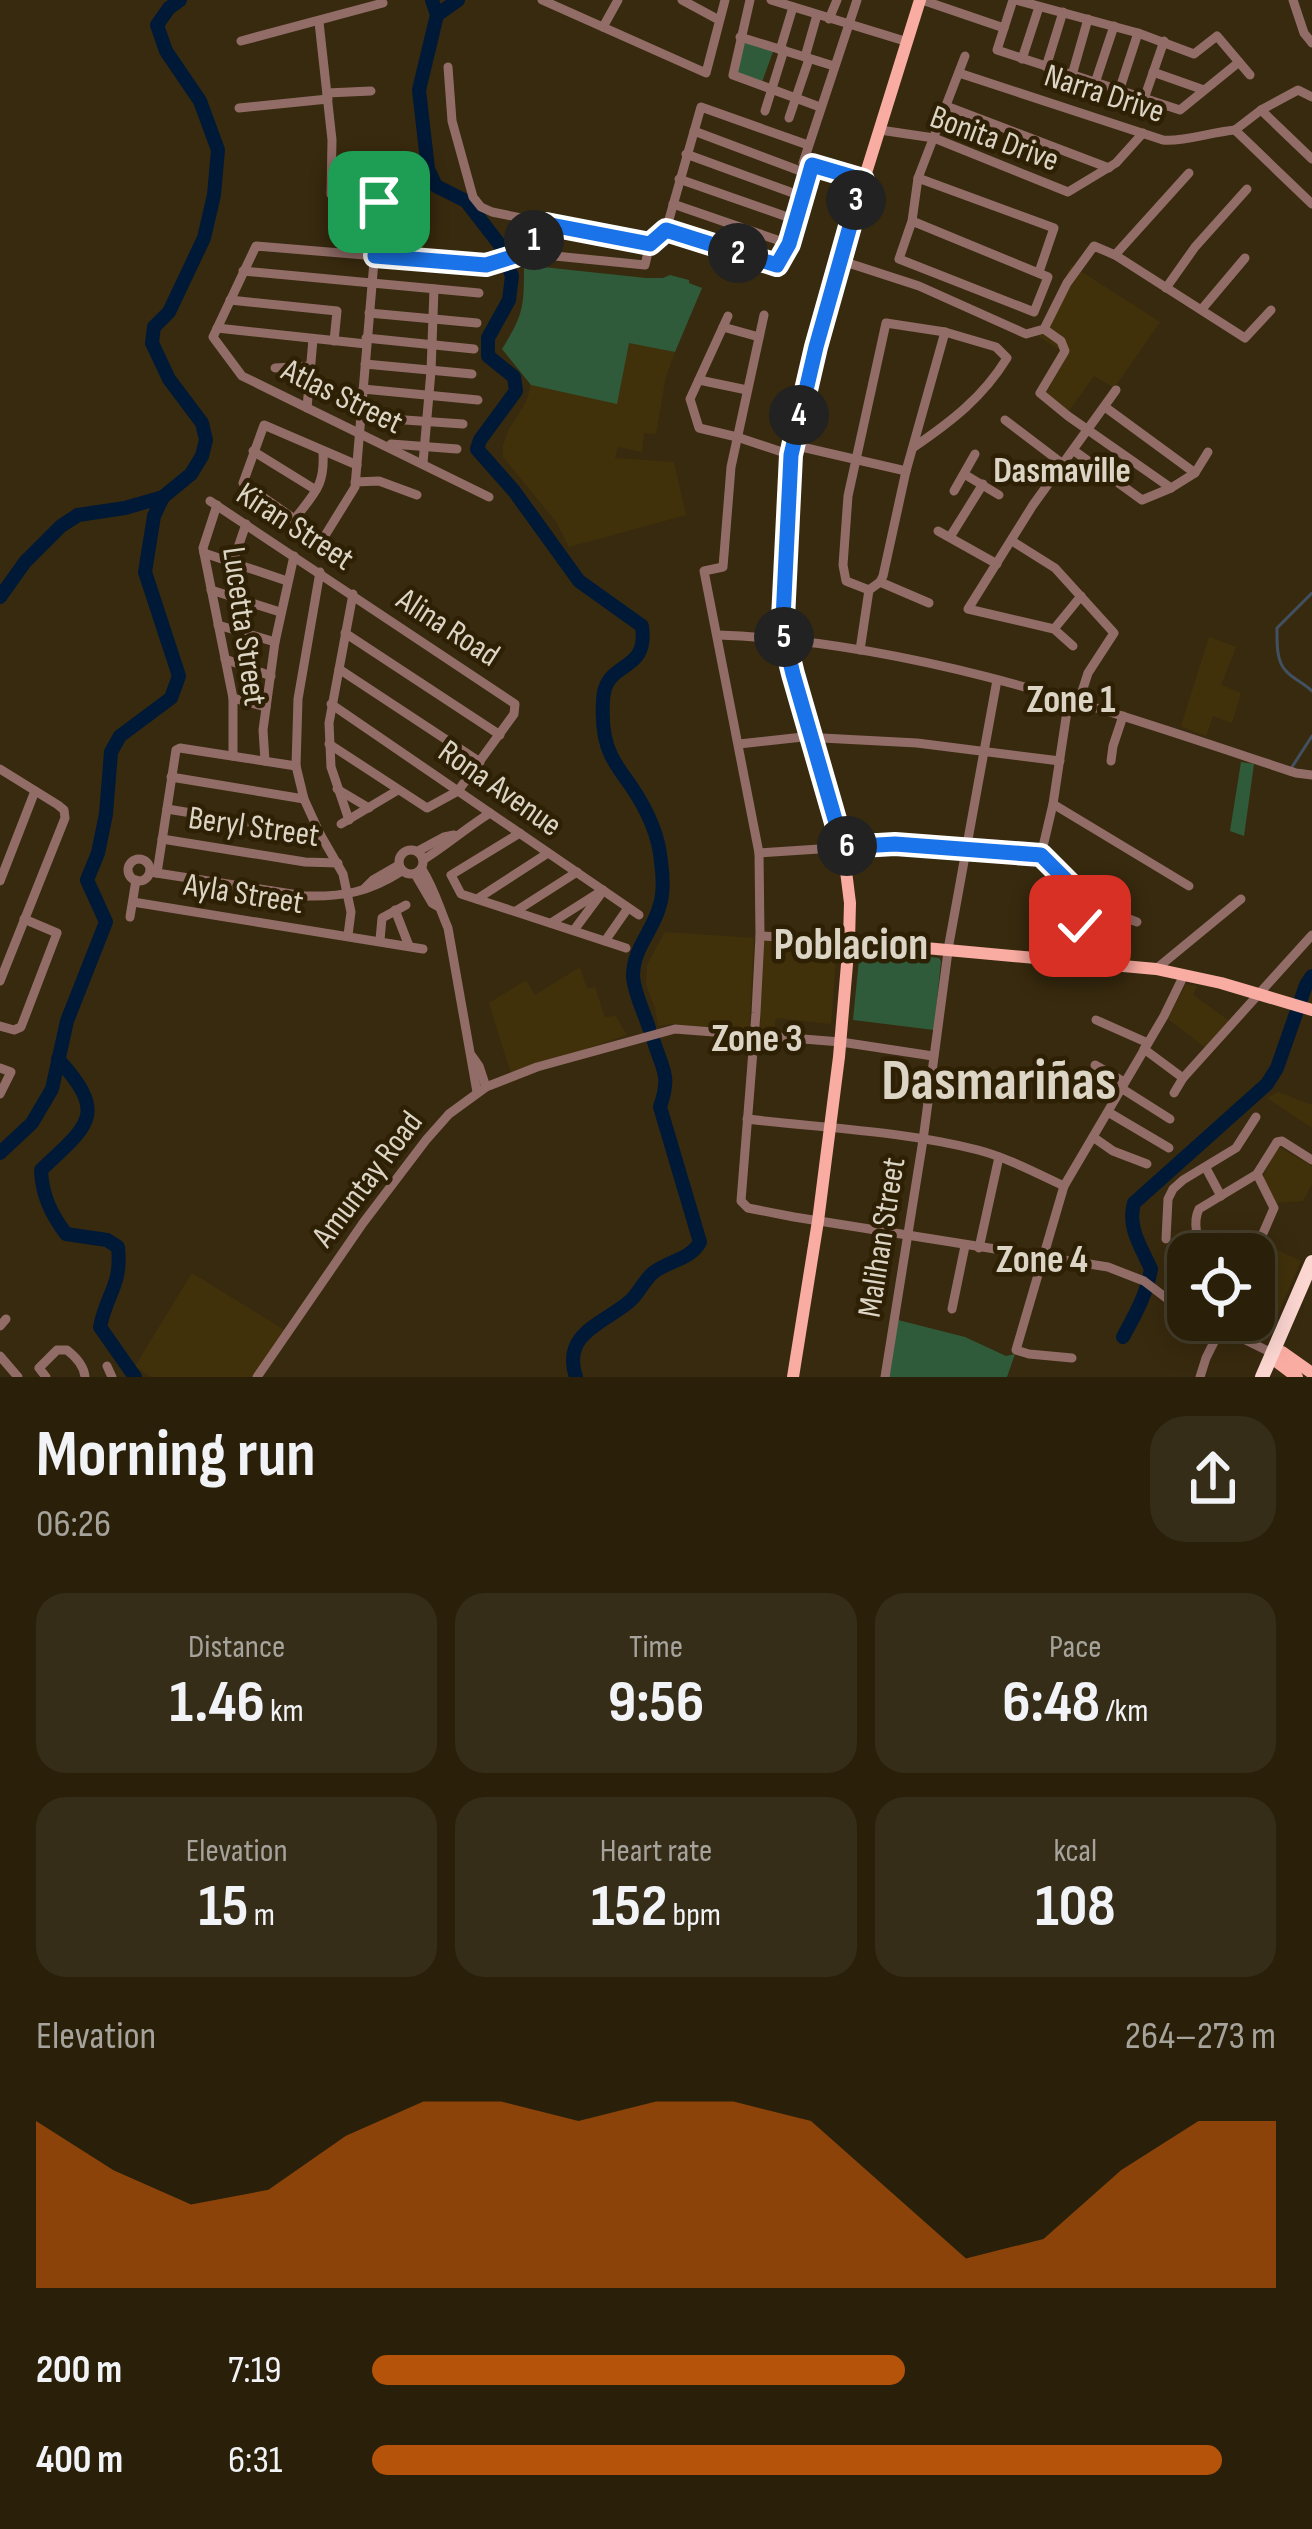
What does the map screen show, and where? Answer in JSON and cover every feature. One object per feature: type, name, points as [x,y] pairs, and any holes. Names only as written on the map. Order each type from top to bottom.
[{"type":"highway","points":[[1273,1364],[1312,1262]]},
{"type":"highway","points":[[1273,1364],[1312,1284]]},
{"type":"main road","points":[[794,1377],[841,1042],[850,903],[843,847],[784,637],[792,450],[839,260],[921,0]]},
{"type":"main road","points":[[849,941],[1156,969],[1312,1010]]},
{"type":"main road","points":[[1273,1364],[1312,1373]]},
{"type":"street","points":[[542,0],[706,73],[725,0]]},
{"type":"street","points":[[603,27],[618,0]]},
{"type":"street","points":[[682,0],[719,20]]},
{"type":"street","points":[[750,0],[733,75],[820,107]]},
{"type":"street","points":[[829,20],[837,0]]},
{"type":"street","points":[[666,230],[777,265],[804,197],[808,146],[856,0]]},
{"type":"street","points":[[921,0],[1004,28]]},
{"type":"street","points":[[1239,62],[1180,110],[998,50],[1015,0],[1138,33],[1194,54],[1217,36],[1239,62],[1250,75]]},
{"type":"street","points":[[1293,0],[1312,43]]},
{"type":"street","points":[[778,1],[908,42]]},
{"type":"street","points":[[241,41],[319,22],[362,4],[383,3]]},
{"type":"street","points":[[1022,59],[1039,7]]},
{"type":"street","points":[[765,111],[793,8]]},
{"type":"street","points":[[789,118],[807,58],[810,9]]},
{"type":"street","points":[[1046,67],[1063,12]]},
{"type":"street","points":[[1072,75],[1088,19]]},
{"type":"street","points":[[319,22],[332,140],[331,194],[425,207]]},
{"type":"street","points":[[1095,83],[1114,26]]},
{"type":"street","points":[[1119,91],[1138,33]]},
{"type":"street","points":[[740,37],[834,66]]},
{"type":"street","points":[[1144,99],[1164,41]]},
{"type":"street","points":[[911,221],[1048,278],[1034,312],[899,259],[918,178],[965,56]]},
{"type":"street","points":[[448,67],[452,121],[473,197],[485,210],[650,244]]},
{"type":"street","points":[[1153,72],[1204,90]]},
{"type":"street","name":"Narra Drive","points":[[959,73],[1169,141],[1235,130]]},
{"type":"street","points":[[1312,97],[1298,89],[1235,130],[1312,204]]},
{"type":"street","points":[[239,108],[371,91]]},
{"type":"street","points":[[946,106],[1108,168]]},
{"type":"street","points":[[474,349],[217,328],[256,246],[486,265],[519,255],[645,265],[650,244],[666,230],[701,107],[808,146]]},
{"type":"street","points":[[1261,110],[1312,159]]},
{"type":"street","points":[[694,130],[809,168],[863,180]]},
{"type":"street","name":"Bonita Drive","points":[[880,130],[934,138],[1068,192],[1108,168],[1143,133]]},
{"type":"street","points":[[686,154],[804,197]]},
{"type":"street","points":[[1115,255],[1189,173]]},
{"type":"street","points":[[918,178],[1054,228],[1039,272]]},
{"type":"street","points":[[679,179],[796,220]]},
{"type":"street","points":[[1166,288],[1246,189]]},
{"type":"street","points":[[357,465],[264,425],[243,483],[322,540],[355,487],[362,417],[366,341],[379,202]]},
{"type":"street","points":[[673,204],[789,244]]},
{"type":"street","points":[[519,255],[546,224]]},
{"type":"street","points":[[567,258],[572,228]]},
{"type":"street","points":[[839,260],[919,286],[1026,334],[1043,329],[1067,283],[1094,246],[1245,338],[1271,310]]},
{"type":"street","points":[[1202,310],[1245,258]]},
{"type":"street","points":[[243,271],[479,293]]},
{"type":"street","points":[[423,464],[434,290]]},
{"type":"street","points":[[230,300],[337,311],[334,341]]},
{"type":"street","points":[[369,313],[477,323]]},
{"type":"street","points":[[764,315],[731,467],[723,567],[704,572],[759,853],[760,936],[740,1193],[743,1204],[818,1221],[1108,1268],[1144,1281],[1167,1298]]},
{"type":"street","points":[[759,337],[725,321],[690,399],[698,428],[906,471]]},
{"type":"street","points":[[869,590],[846,581],[843,565],[854,458],[886,323],[945,332],[996,347],[1007,358],[989,386],[960,415],[913,448]]},
{"type":"street","name":"Atlas Street","points":[[217,328],[213,338],[242,376],[489,497]]},
{"type":"street","points":[[1043,329],[1061,341],[1066,351],[1040,392],[1171,488]]},
{"type":"street","points":[[860,650],[869,590],[880,582],[945,332]]},
{"type":"street","points":[[307,407],[313,339]]},
{"type":"street","points":[[365,364],[472,374]]},
{"type":"street","points":[[275,368],[310,366]]},
{"type":"street","points":[[699,380],[747,390]]},
{"type":"street","points":[[363,389],[478,400]]},
{"type":"street","points":[[1072,646],[1054,629],[968,609],[1116,390]]},
{"type":"street","points":[[1106,407],[1195,473]]},
{"type":"street","points":[[362,417],[463,424]]},
{"type":"street","points":[[1005,420],[1063,464]]},
{"type":"street","points":[[380,443],[457,449]]},
{"type":"street","points":[[1073,450],[1142,500],[1195,473],[1208,452]]},
{"type":"street","points":[[253,451],[316,490]]},
{"type":"street","points":[[294,520],[324,474],[323,452]]},
{"type":"street","points":[[954,491],[975,454]]},
{"type":"street","points":[[964,474],[999,495]]},
{"type":"street","points":[[355,482],[379,481],[417,495]]},
{"type":"street","points":[[950,537],[983,484]]},
{"type":"street","name":"Kiran Street","points":[[214,503],[352,594]]},
{"type":"street","name":"Lucetta Street","points":[[214,503],[204,554],[233,698],[233,757]]},
{"type":"street","points":[[233,562],[246,524]]},
{"type":"street","points":[[938,531],[997,564]]},
{"type":"street","points":[[1012,541],[1055,568],[1114,633],[1074,700],[1041,855]]},
{"type":"street","points":[[204,554],[287,581]]},
{"type":"street","points":[[265,761],[263,730],[275,642],[294,556]]},
{"type":"street","points":[[320,572],[298,699],[296,766],[304,799],[349,894],[348,935]]},
{"type":"street","points":[[880,582],[929,603]]},
{"type":"street","points":[[211,590],[280,612]]},
{"type":"street","points":[[352,594],[329,744],[345,822],[398,790]]},
{"type":"street","name":"Alina Road","points":[[352,594],[515,704],[500,735]]},
{"type":"street","points":[[1054,629],[1081,596]]},
{"type":"street","points":[[218,625],[275,642]]},
{"type":"street","points":[[329,744],[427,808],[458,790],[500,735],[345,633]]},
{"type":"street","points":[[718,635],[784,637],[997,680],[1312,776]]},
{"type":"street","points":[[225,659],[272,676]]},
{"type":"street","points":[[338,669],[480,762]]},
{"type":"street","name":"Malihan Street","points":[[885,1377],[948,950],[997,680]]},
{"type":"street","points":[[233,698],[266,707]]},
{"type":"street","name":"Rona Avenue","points":[[332,704],[639,916]]},
{"type":"street","points":[[1111,761],[1123,716]]},
{"type":"street","points":[[739,744],[810,737],[917,742],[1060,761]]},
{"type":"street","points":[[296,766],[176,750],[153,872],[143,880],[130,877],[132,861],[138,859],[153,872],[305,896],[349,894],[419,864],[490,813]]},
{"type":"street","points":[[0,981],[65,818],[64,810],[1,774]]},
{"type":"street","points":[[171,777],[304,799]]},
{"type":"street","points":[[337,789],[369,808]]},
{"type":"street","points":[[0,881],[35,791]]},
{"type":"street","points":[[1053,804],[1190,886]]},
{"type":"street","points":[[167,809],[320,834]]},
{"type":"street","points":[[520,833],[451,875],[461,893],[626,948]]},
{"type":"street","name":"Beryl Street","points":[[162,838],[305,862],[338,863]]},
{"type":"street","points":[[759,853],[895,844],[1041,855],[1090,904],[1137,922]]},
{"type":"street","points":[[401,868],[400,856],[406,851],[440,898],[471,1068],[482,1089]]},
{"type":"street","points":[[477,899],[548,853]]},
{"type":"street","points":[[516,911],[577,872]]},
{"type":"street","points":[[130,917],[136,880]]},
{"type":"street","points":[[551,923],[603,890]]},
{"type":"street","points":[[574,931],[603,890]]},
{"type":"street","points":[[1156,969],[1241,899]]},
{"type":"street","name":"Ayla Street","points":[[133,902],[423,949]]},
{"type":"street","points":[[1073,963],[1090,904]]},
{"type":"street","points":[[380,940],[382,918],[400,908],[409,946]]},
{"type":"street","points":[[605,941],[628,908]]},
{"type":"street","points":[[0,1026],[21,1027],[58,933],[24,919]]},
{"type":"street","points":[[1174,1093],[1312,935]]},
{"type":"street","points":[[760,936],[849,941]]},
{"type":"street","points":[[1072,1358],[1016,1350],[1042,1258],[1064,1186],[1184,975]]},
{"type":"street","points":[[1096,1020],[1146,1046],[1183,1078]]},
{"type":"street","name":"Amuntay Road","points":[[257,1377],[426,1140],[449,1114],[482,1089],[537,1067],[675,1029],[841,1042],[933,1056]]},
{"type":"street","points":[[1094,1065],[1170,1119]]},
{"type":"street","points":[[0,1068],[11,1072],[0,1094]]},
{"type":"street","points":[[1108,1112],[1169,1148]]},
{"type":"street","points":[[1166,1239],[1168,1199],[1173,1190],[1236,1148],[1256,1117]]},
{"type":"street","points":[[747,1119],[923,1140],[999,1157],[1064,1186]]},
{"type":"street","points":[[1093,1137],[1148,1164]]},
{"type":"street","points":[[1199,1233],[1196,1216],[1204,1204],[1257,1174],[1277,1142],[1312,1160]]},
{"type":"street","points":[[979,1248],[999,1157]]},
{"type":"street","points":[[1206,1168],[1221,1196]]},
{"type":"street","points":[[1257,1174],[1274,1208],[1263,1233]]},
{"type":"street","points":[[952,1309],[965,1246]]},
{"type":"street","points":[[1200,1377],[1214,1341]]},
{"type":"street","points":[[1244,1341],[1273,1364]]},
{"type":"street","points":[[46,1377],[39,1368],[57,1350],[67,1350],[77,1358],[85,1377]]},
{"type":"street","points":[[0,1356],[18,1377]]},
{"type":"shaded area","points":[[1071,265],[1160,322],[1114,388],[1094,376],[1068,412],[1045,395],[1068,355],[1039,337]]},
{"type":"shaded area","points":[[629,342],[675,352],[656,434],[644,433],[642,452],[618,447],[615,458],[674,462],[686,515],[569,547],[557,523],[503,457],[503,445],[531,385],[616,403]]},
{"type":"shaded area","points":[[1209,637],[1236,647],[1221,685],[1241,693],[1232,723],[1213,716],[1206,736],[1181,726]]},
{"type":"shaded area","points":[[665,932],[754,938],[749,1030],[658,1026],[646,984],[647,965]]},
{"type":"shaded area","points":[[764,939],[837,945],[831,1024],[776,1018],[774,1031],[760,1031]]},
{"type":"shaded area","points":[[580,967],[587,989],[595,987],[605,1018],[615,1015],[627,1035],[511,1074],[489,1003],[526,980],[535,995]]},
{"type":"shaded area","points":[[1186,984],[1197,986],[1193,995],[1229,1021],[1206,1048],[1168,1019]]},
{"type":"shaded area","points":[[1278,1092],[1312,1105],[1312,1128],[1267,1098]]},
{"type":"shaded area","points":[[1277,1146],[1312,1166],[1312,1184],[1303,1201],[1277,1203],[1263,1177]]},
{"type":"shaded area","points":[[1275,1249],[1301,1261],[1275,1321]]},
{"type":"shaded area","points":[[192,1273],[286,1331],[252,1377],[151,1377],[135,1366]]},
{"type":"green space","points":[[743,39],[774,49],[762,82],[736,74]]},
{"type":"green space","points":[[524,265],[646,278],[670,275],[702,288],[675,352],[629,343],[617,404],[531,385],[502,349],[521,309]]},
{"type":"green space","points":[[1241,762],[1254,764],[1244,836],[1230,831]]},
{"type":"green space","points":[[860,949],[939,958],[934,1030],[853,1020]]},
{"type":"green space","points":[[898,1320],[965,1337],[1006,1356],[1015,1354],[1007,1377],[889,1377]]},
{"type":"waterway","points":[[0,597],[25,562],[61,526],[78,515],[163,497],[191,474],[202,456],[206,440],[202,423],[169,379],[152,343],[154,327],[169,312],[204,238],[218,150],[200,101],[166,51],[157,25],[180,0]]},
{"type":"waterway","points":[[432,0],[437,15],[419,90],[428,169],[436,186],[466,201],[500,245],[512,276],[509,300],[488,338],[488,356],[514,377],[516,391],[477,449],[579,581],[642,626],[639,653],[605,687],[603,714],[608,749],[647,813],[660,852],[661,903],[636,957],[633,976],[649,1028]]},
{"type":"waterway","points":[[437,15],[458,0]]},
{"type":"waterway","points":[[0,1153],[32,1123],[52,1089],[67,1021],[106,922],[87,880],[106,814],[111,752],[120,736],[171,698],[179,676],[145,572],[154,516],[163,497]]},
{"type":"waterway","points":[[1312,593],[1277,628],[1283,667],[1312,691]]},
{"type":"waterway","points":[[1292,767],[1312,736]]},
{"type":"waterway","points":[[1123,1337],[1144,1296],[1151,1269],[1134,1229],[1134,1203],[1267,1084],[1312,976]]},
{"type":"waterway","points":[[576,1377],[573,1362],[580,1339],[630,1301],[654,1272],[700,1242],[660,1107],[665,1080],[654,1042]]},
{"type":"waterway","points":[[58,1059],[83,1094],[86,1119],[71,1142],[41,1170],[43,1188],[66,1234],[107,1240],[118,1247],[116,1280],[100,1327],[135,1377]]},
{"type":"district","name":"Dasmaville","points":[[1062,469]]},
{"type":"district","name":"Zone 1","points":[[1071,698]]},
{"type":"district","name":"Poblacion","points":[[851,943]]},
{"type":"district","name":"Zone 3","points":[[757,1037]]},
{"type":"district","name":"Dasmariñas","points":[[999,1079]]},
{"type":"district","name":"Zone 4","points":[[1042,1258]]},
{"type":"route","points":[[379,202],[375,256],[486,265],[525,253],[546,224],[650,244],[666,230],[777,265],[789,244],[812,165],[863,180],[791,455],[784,637],[810,737],[843,847],[895,844],[1041,855],[1090,904],[1080,926]]}]
